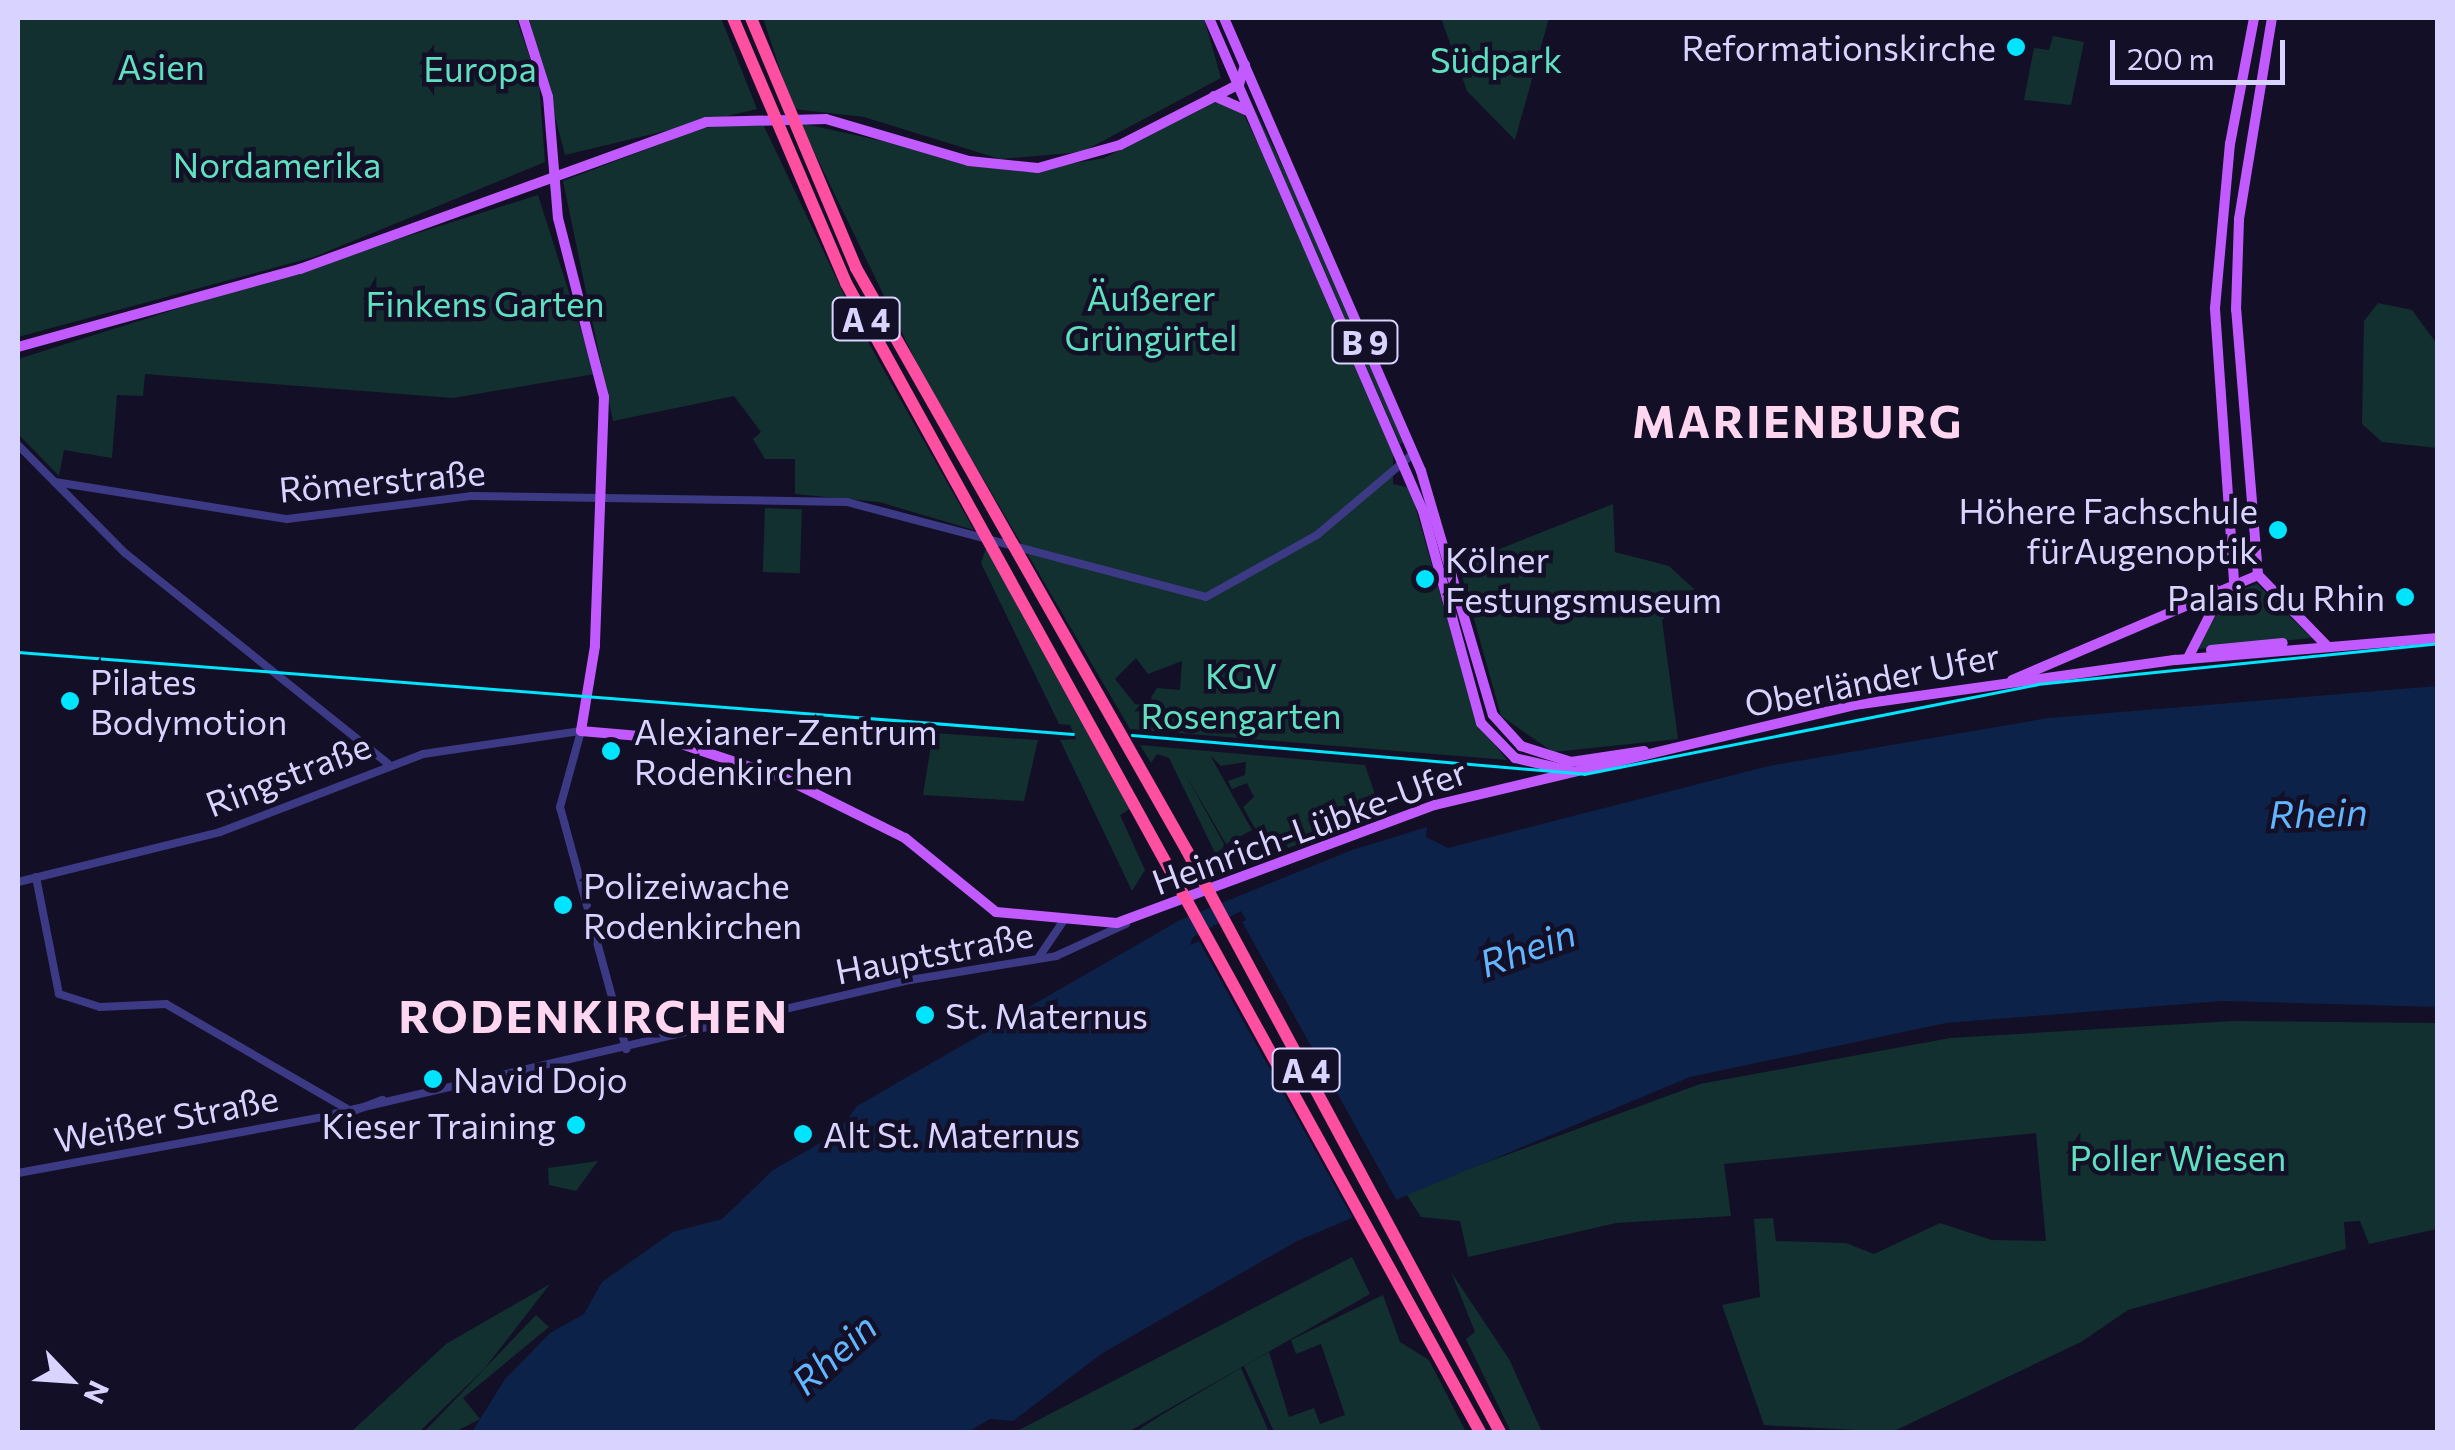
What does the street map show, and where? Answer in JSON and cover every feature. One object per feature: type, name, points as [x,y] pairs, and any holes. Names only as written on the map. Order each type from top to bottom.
[{"type":"highway","name":"A 4","points":[[733,18],[777,134],[846,282],[1410,1296],[1480,1432]]},
{"type":"highway","name":"A 4","points":[[751,18],[793,135],[983,498],[1425,1288],[1500,1432]]},
{"type":"main road","points":[[524,18],[548,96],[554,195],[602,378],[590,690],[581,731]]},
{"type":"main road","name":"B 9","points":[[1209,18],[1239,84],[1258,114],[1414,453],[1493,715],[1521,746],[1571,762],[1654,751]]},
{"type":"main road","name":"B 9","points":[[1224,18],[1245,65],[1258,114],[1404,464],[1481,723],[1525,778]]},
{"type":"main road","points":[[2254,18],[2230,144],[2217,353],[2246,578],[2326,643]]},
{"type":"main road","points":[[2246,578],[2237,334],[2239,219],[2272,18]]},
{"type":"main road","name":"B 9","points":[[1216,95],[1223,50]]},
{"type":"main road","points":[[18,347],[300,270],[575,166],[706,122],[798,117],[858,124],[980,164],[1038,168],[1102,153],[1239,84],[1245,65]]},
{"type":"main road","points":[[1216,95],[1258,114]]},
{"type":"main road","points":[[552,151],[575,166]]},
{"type":"main road","points":[[531,184],[554,195]]},
{"type":"main road","points":[[2216,336],[2237,334]]},
{"type":"main road","points":[[2217,353],[2238,350]]},
{"type":"main road","points":[[2012,680],[2214,588],[2246,578]]},
{"type":"main road","points":[[2189,656],[2216,606],[2214,588]]},
{"type":"main road","name":"B 9","points":[[2260,648],[2438,635]]},
{"type":"main road","name":"Oberländer Ufer","points":[[2176,660],[2260,648]]},
{"type":"main road","name":"Oberländer Ufer","points":[[1582,771],[1654,751],[2012,680],[2260,648]]},
{"type":"main road","name":"Heinrich-Lübke-Ufer","points":[[581,731],[663,738],[786,779],[904,838],[983,906],[1064,920],[1139,916],[1339,836],[1571,762]]},
{"type":"main road","name":"B 9","points":[[1506,753],[1552,769],[1582,771]]},
{"type":"main road","name":"Heinrich-Lübke-Ufer","points":[[1499,788],[1582,771]]},
{"type":"street","points":[[18,445],[82,511],[388,764]]},
{"type":"street","name":"Römerstraße","points":[[54,482],[286,518],[458,497],[858,503],[1206,597],[1268,568],[1414,453]]},
{"type":"street","points":[[82,511],[95,489]]},
{"type":"street","points":[[581,731],[560,807],[626,1049]]},
{"type":"street","name":"Ringstraße","points":[[18,882],[220,832],[388,764],[480,741],[581,731]]},
{"type":"street","points":[[36,878],[59,994],[100,1006],[166,1004],[348,1110]]},
{"type":"street","name":"Hauptstraße","points":[[348,1110],[1034,960],[1139,916]]},
{"type":"street","points":[[1034,960],[1064,920]]},
{"type":"street","points":[[325,1116],[331,1100]]},
{"type":"street","name":"Hauptstraße","points":[[331,1100],[383,1100]]},
{"type":"street","name":"Hauptstraße","points":[[348,1110],[359,1103]]},
{"type":"street","name":"Weißer Straße","points":[[18,1173],[348,1110]]},
{"type":"green space","points":[[18,18],[516,18],[539,83],[545,162],[314,257],[18,337]]},
{"type":"green space","points":[[529,18],[721,18],[757,109],[565,155]]},
{"type":"green space","points":[[763,18],[1204,18],[1221,78],[1082,152],[1000,159],[864,117],[793,109]]},
{"type":"green space","name":"Südpark","points":[[1441,18],[1549,18],[1515,140],[1467,91]]},
{"type":"green space","points":[[2053,36],[2084,42],[2071,105],[2024,100],[2034,48],[2049,50]]},
{"type":"green space","points":[[1246,91],[1305,212],[1405,442],[1400,444]]},
{"type":"green space","name":"Äußerer Grüngürtel","points":[[1216,102],[1241,109],[1393,447],[1393,484],[1410,488],[1476,721],[1507,760],[1130,729],[923,376],[800,123],[1025,172],[1104,158]],"holes":[[[1136,658],[1148,674],[1182,661],[1180,690],[1157,688],[1146,705],[1135,704],[1115,679]]]},
{"type":"green space","points":[[762,122],[859,326],[974,530],[879,502],[795,494],[795,459],[765,459],[753,439],[761,432],[734,396],[613,421],[563,181],[703,128]]},
{"type":"green space","name":"Finkens Garten","points":[[538,195],[595,374],[453,398],[145,374],[143,396],[117,395],[112,458],[64,450],[59,476],[18,434],[18,359]]},
{"type":"green space","points":[[2378,303],[2412,310],[2437,344],[2437,448],[2382,442],[2362,424],[2364,321]]},
{"type":"green space","points":[[1613,504],[1615,552],[1669,566],[1694,589],[1662,620],[1678,739],[1553,752],[1501,716],[1459,565]]},
{"type":"green space","points":[[765,508],[802,509],[800,573],[763,572]]},
{"type":"green space","points":[[986,548],[1130,809],[1120,815],[1145,870],[1132,891],[1060,740],[1076,739],[1070,725],[1059,724],[981,563]]},
{"type":"green space","points":[[2257,584],[2312,638],[2197,649],[2228,594]]},
{"type":"green space","points":[[933,733],[1038,740],[1024,801],[923,795]]},
{"type":"green space","points":[[1140,745],[1365,765],[1382,815],[1288,848],[1284,839],[1265,846],[1243,807],[1254,797],[1247,783],[1232,789],[1228,781],[1245,775],[1246,762],[1221,766],[1210,755],[1252,830],[1226,844],[1183,770],[1224,844],[1219,861],[1169,758],[1157,754],[1151,763]]},
{"type":"green space","name":"Poller Wiesen","points":[[2233,1021],[2437,1023],[2437,1229],[2369,1244],[2360,1221],[2344,1222],[2346,1249],[2128,1310],[2081,1342],[1892,1432],[1764,1425],[1722,1305],[1760,1297],[1754,1219],[1773,1218],[1776,1241],[1846,1243],[1874,1254],[1940,1223],[1992,1240],[2046,1241],[2036,1133],[1724,1164],[1731,1216],[1616,1223],[1468,1257],[1460,1221],[1421,1217],[1405,1192],[1700,1084],[1950,1038]]},
{"type":"green space","points":[[598,1161],[576,1191],[549,1185],[548,1168]]},
{"type":"green space","points":[[1352,1257],[1370,1294],[1128,1432],[1015,1432]]},
{"type":"green space","points":[[1451,1272],[1509,1359],[1542,1432],[1511,1432],[1466,1339],[1475,1332]]},
{"type":"green space","points":[[550,1284],[485,1368],[419,1432],[351,1432],[446,1344]]},
{"type":"green space","points":[[1383,1295],[1400,1342],[1429,1360],[1466,1432],[1274,1432],[1244,1366],[1269,1352],[1289,1417],[1314,1408],[1320,1424],[1345,1415],[1321,1344],[1296,1354],[1291,1340]]},
{"type":"green space","points":[[536,1315],[549,1327],[463,1398],[480,1419],[455,1432],[424,1432]]},
{"type":"green space","points":[[1241,1368],[1269,1432],[1135,1432],[1163,1414]]},
{"type":"water","name":"Rhein","points":[[2437,686],[2437,1007],[2223,1001],[1946,1023],[1690,1077],[1297,1241],[1101,1354],[1013,1421],[990,1419],[968,1432],[472,1432],[505,1379],[550,1333],[584,1314],[602,1282],[673,1232],[722,1219],[773,1170],[836,1134],[857,1106],[1180,920],[1352,850],[1427,827],[1426,837],[1448,848],[1769,766],[2048,718]],"holes":[[[1241,911],[1246,920],[1190,945],[1193,937]]]},
{"type":"pier","points":[[1240,918],[1399,1204],[1357,1227],[1199,941]]},
{"type":"tram line","points":[[1132,735],[1584,774],[2037,684],[2438,643]]},
{"type":"tram line","points":[[18,652],[1073,734]]},
{"type":"place","name":"Reformationskirche","points":[[2016,47]]},
{"type":"place","name":"Höhere Fachschule fürAugenoptik","points":[[2278,530]]},
{"type":"place","name":"Kölner Festungsmuseum","points":[[1425,579]]},
{"type":"place","name":"Palais du Rhin","points":[[2405,597]]},
{"type":"place","name":"Pilates Bodymotion","points":[[70,701]]},
{"type":"place","name":"Alexianer-Zentrum Rodenkirchen","points":[[611,751]]},
{"type":"place","name":"Polizeiwache Rodenkirchen","points":[[563,905]]},
{"type":"place","name":"St. Maternus","points":[[925,1015]]},
{"type":"place","name":"Navid Dojo","points":[[433,1079]]},
{"type":"place","name":"Kieser Training","points":[[576,1125]]},
{"type":"place","name":"Alt St. Maternus","points":[[803,1134]]},
{"type":"district","name":"MARIENBURG","points":[[1798,420]]},
{"type":"district","name":"RODENKIRCHEN","points":[[594,1015]]},
{"type":"park label","name":"Asien","points":[[161,66]]},
{"type":"park label","name":"Europa","points":[[480,68]]},
{"type":"park label","name":"Nordamerika","points":[[277,164]]},
{"type":"park label","name":"KGV Rosengarten","points":[[1241,695]]}]
